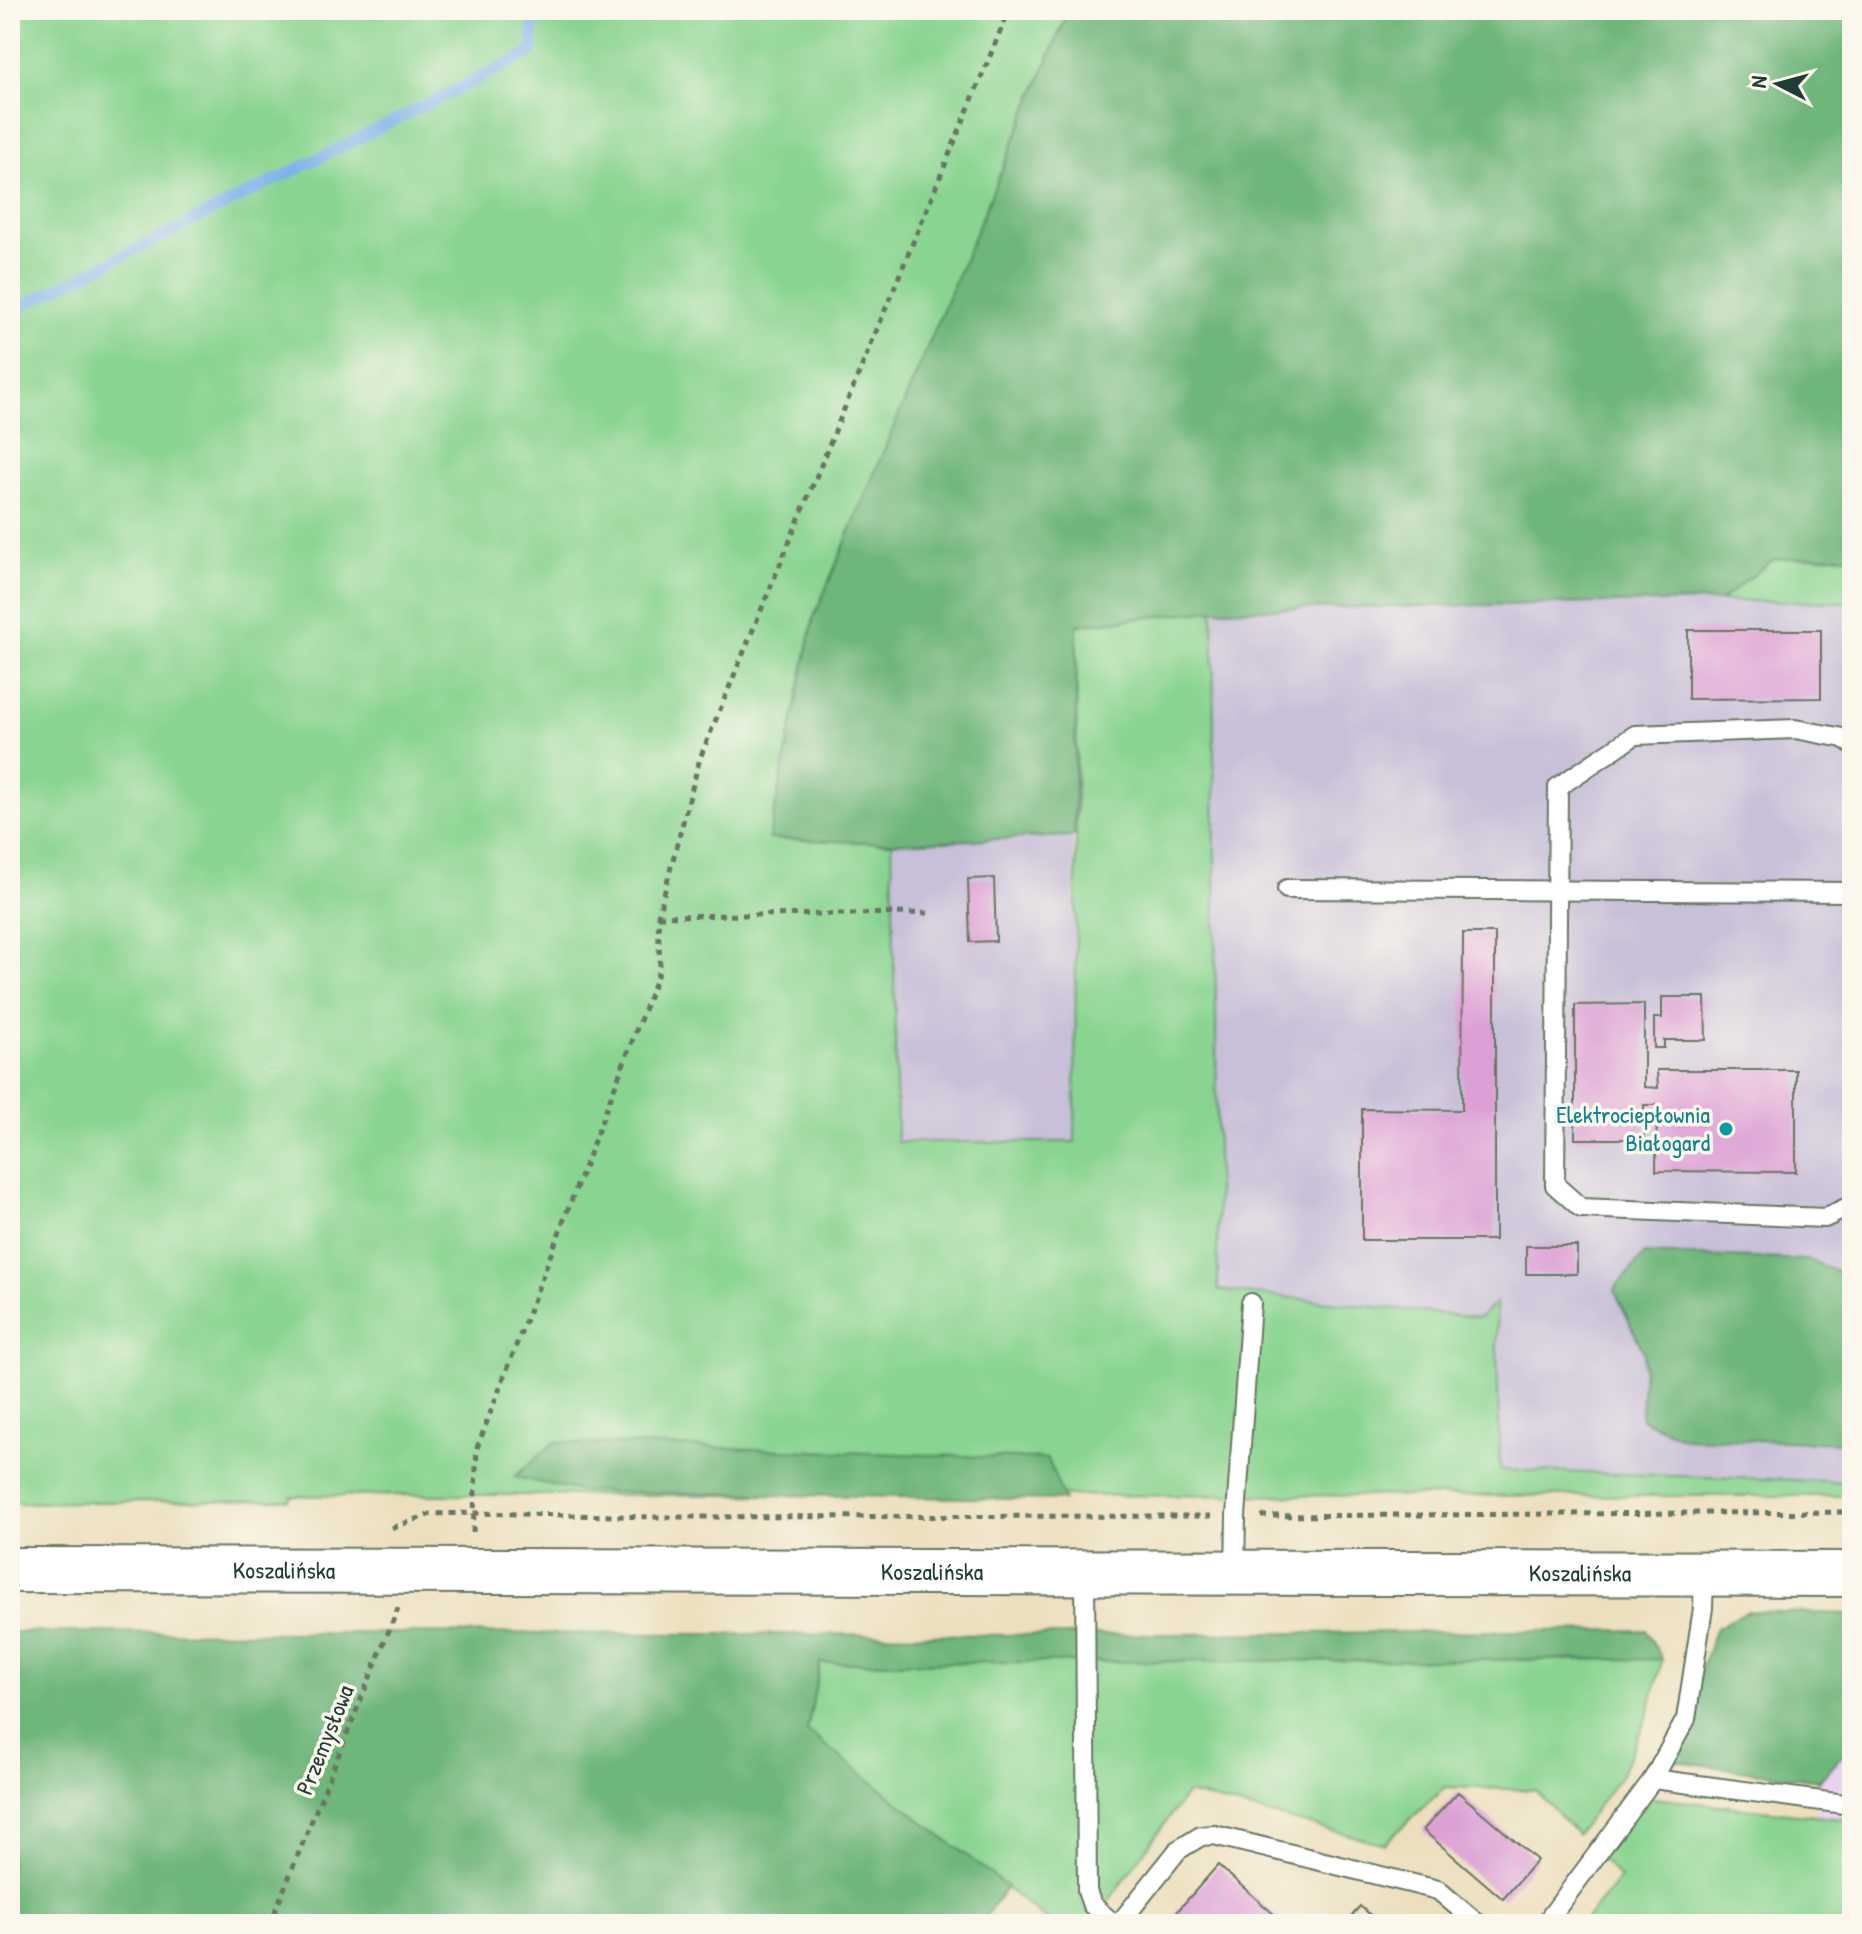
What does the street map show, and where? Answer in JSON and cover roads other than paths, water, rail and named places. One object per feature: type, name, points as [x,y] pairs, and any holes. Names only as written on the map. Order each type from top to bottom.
[{"type":"street","name":"Koszalińska","points":[[10,1570],[1852,1574]]},
{"type":"lane","points":[[1852,744],[1843,738],[1795,729],[1635,735],[1558,787],[1555,1185],[1581,1208],[1825,1218],[1852,1205]]},
{"type":"lane","points":[[1287,889],[1852,892]]},
{"type":"lane","points":[[1235,1574],[1236,1516],[1251,1303]]},
{"type":"lane","points":[[1085,1573],[1087,1891],[1092,1905],[1116,1924],[1178,1850],[1201,1836],[1214,1835],[1438,1890],[1478,1924]]},
{"type":"lane","points":[[1545,1924],[1653,1779],[1686,1719],[1703,1608],[1704,1573]]},
{"type":"lane","points":[[1653,1779],[1852,1805]]},
{"type":"waterway","points":[[10,312],[532,52],[534,10]]},
{"type":"place","name":"Elektrociepłownia Białogard","points":[[1726,1129]]}]
